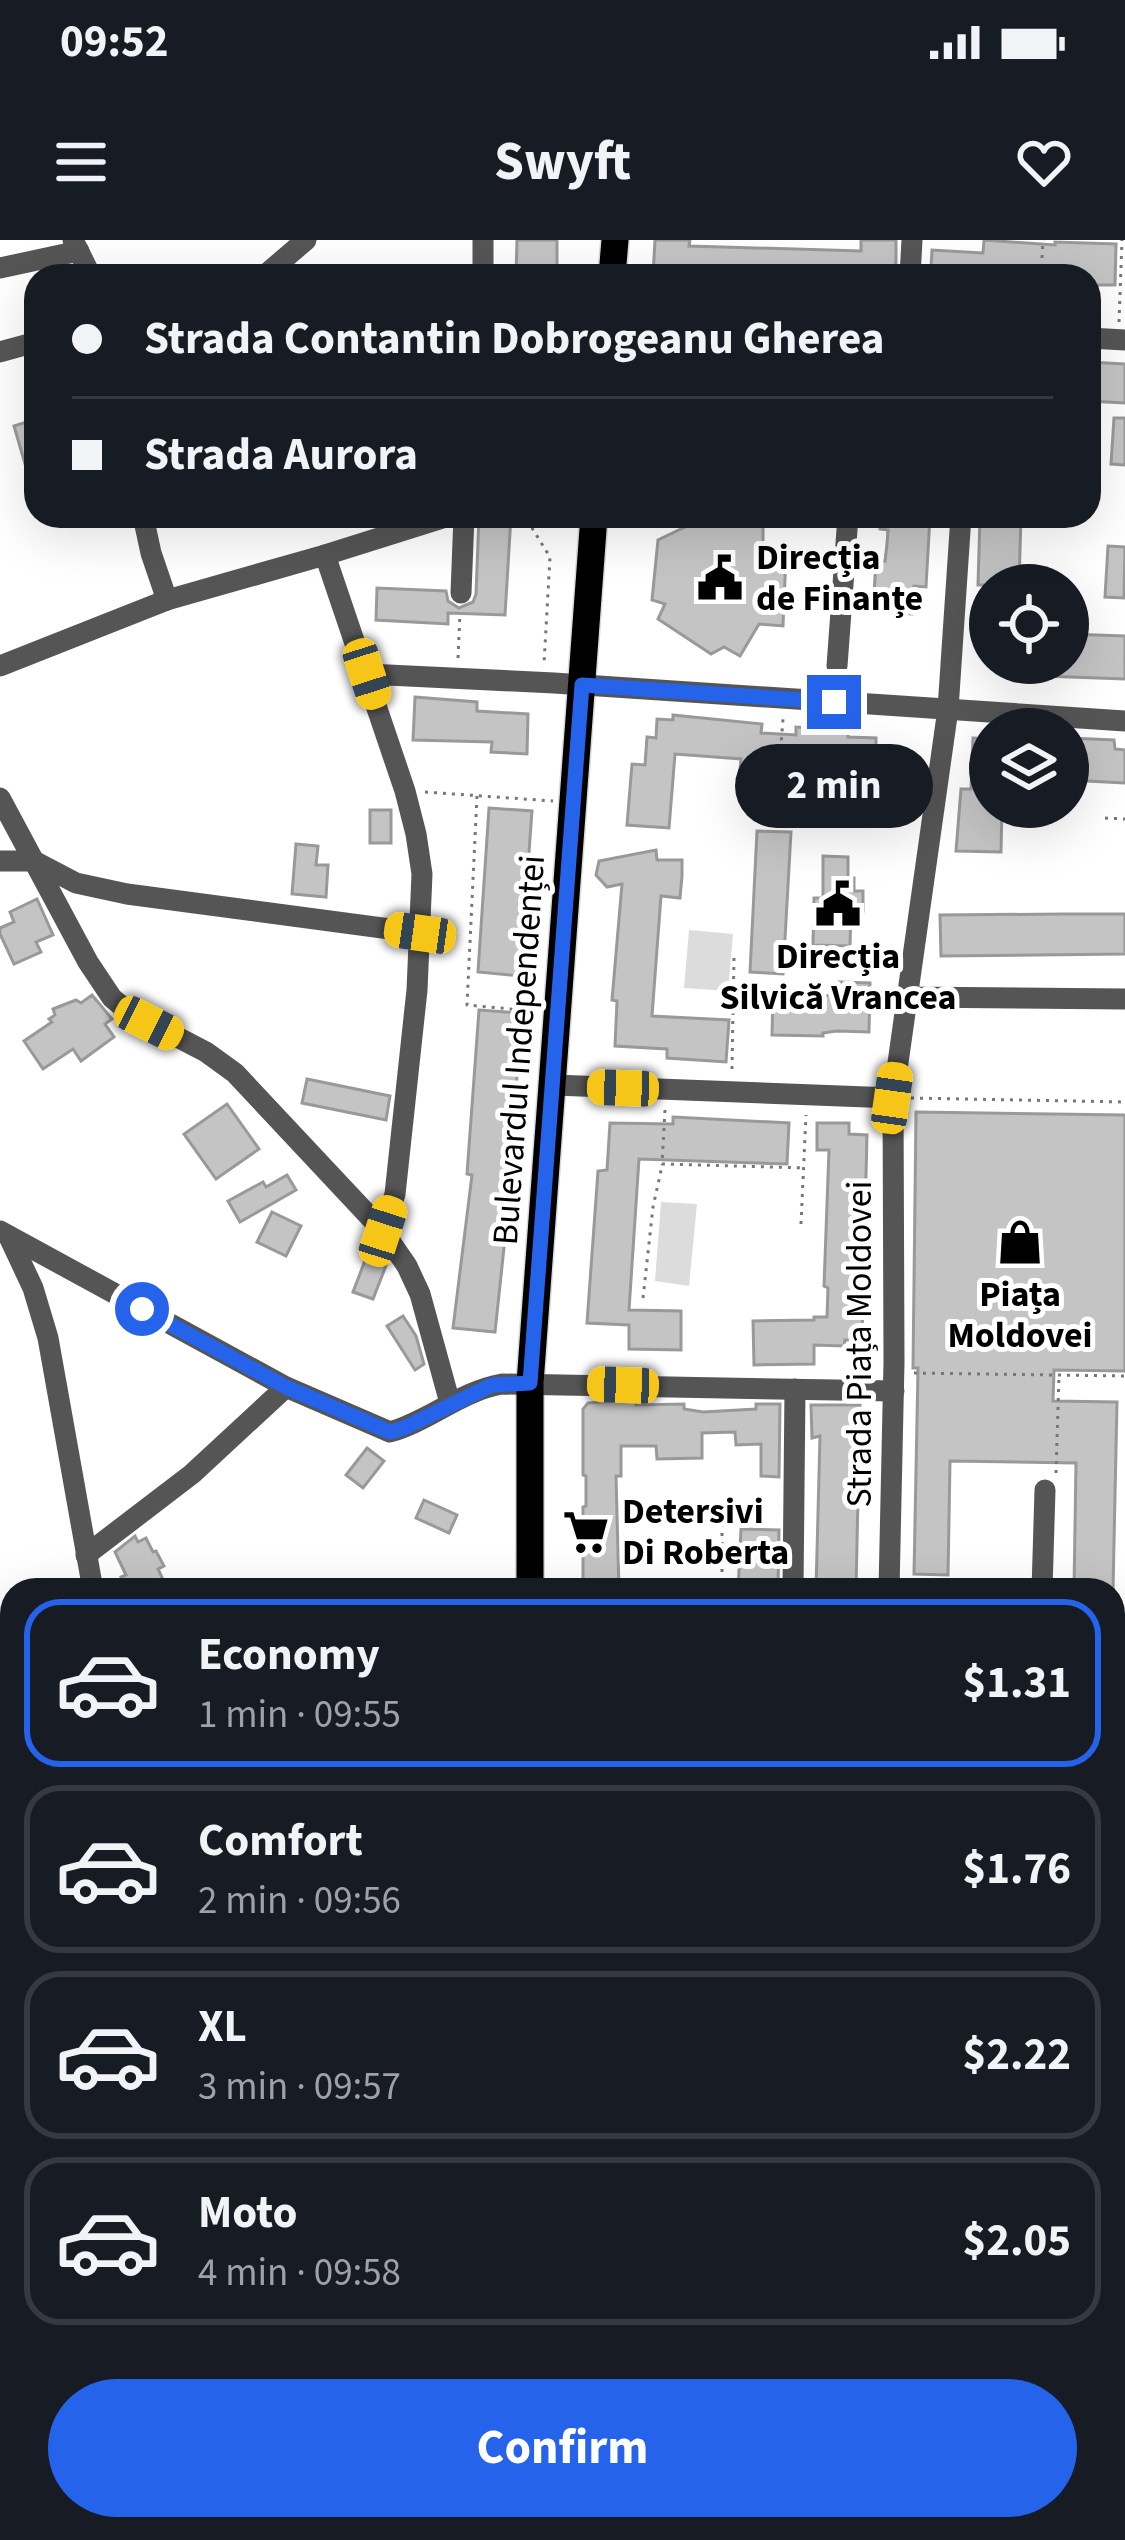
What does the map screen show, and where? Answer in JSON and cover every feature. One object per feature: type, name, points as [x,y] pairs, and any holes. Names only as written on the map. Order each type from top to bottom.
[{"type":"main road","name":"Bulevardul Independenței","points":[[530,1578],[530,1383],[593,528]]},
{"type":"street","points":[[278,264],[306,240]]},
{"type":"street","points":[[0,268],[76,245]]},
{"type":"street","points":[[145,528],[167,600]]},
{"type":"street","points":[[0,666],[167,600],[411,528]]},
{"type":"street","points":[[460,593],[463,528]]},
{"type":"street","points":[[837,666],[847,528]]},
{"type":"street","name":"Strada Piața Moldovei","points":[[889,1578],[894,1382],[892,1098],[947,709],[960,528]]},
{"type":"street","points":[[325,555],[405,791],[422,874],[417,990],[395,1194],[383,1231]]},
{"type":"street","points":[[367,674],[1125,722]]},
{"type":"street","points":[[0,798],[112,998],[235,1072],[383,1231],[420,1294],[450,1403]]},
{"type":"street","points":[[0,861],[34,861],[76,883],[127,894],[420,933]]},
{"type":"street","points":[[907,997],[1125,999]]},
{"type":"street","points":[[554,1085],[892,1098]]},
{"type":"street","points":[[5,1235],[286,1387],[390,1432],[492,1385],[795,1389],[894,1382]]},
{"type":"street","points":[[5,1235],[33,1288],[48,1338],[91,1578]]},
{"type":"street","points":[[86,1555],[192,1474],[286,1387]]},
{"type":"street","points":[[793,1578],[795,1389]]},
{"type":"street","points":[[1042,1578],[1045,1490]]},
{"type":"path","points":[[1122,240],[1122,340]]},
{"type":"path","points":[[532,528],[550,557],[542,682]]},
{"type":"path","points":[[457,678],[460,593]]},
{"type":"path","points":[[775,821],[785,700]]},
{"type":"path","points":[[405,791],[573,802]]},
{"type":"path","points":[[477,796],[466,1005],[559,1013]]},
{"type":"path","points":[[1106,818],[1125,818]]},
{"type":"path","points":[[731,1093],[734,957]]},
{"type":"path","points":[[643,1298],[662,1164],[666,1090]]},
{"type":"path","points":[[801,1224],[807,1096]]},
{"type":"path","points":[[892,1098],[1125,1102]]},
{"type":"path","points":[[662,1164],[805,1168]]},
{"type":"path","points":[[1045,1490],[1057,1472],[1059,1376]]},
{"type":"path","points":[[894,1382],[1125,1376]]},
{"type":"path","points":[[722,1524],[722,1578]]},
{"type":"shaded area","points":[[828,774],[854,776],[853,799],[826,798]]},
{"type":"shaded area","points":[[689,930],[733,934],[728,991],[684,988]]},
{"type":"shaded area","points":[[661,1202],[697,1204],[689,1286],[655,1281]]},
{"type":"building","points":[[517,240],[557,240],[557,264],[516,264]]},
{"type":"building","points":[[655,240],[690,240],[689,246],[861,251],[861,240],[896,240],[895,264],[654,264]]},
{"type":"building","points":[[984,240],[1116,244],[1115,285],[1101,285],[1101,264],[931,264],[932,250],[983,253]]},
{"type":"building","points":[[1101,363],[1125,364],[1125,403],[1101,402]]},
{"type":"building","points":[[1114,418],[1125,418],[1125,465],[1111,464]]},
{"type":"building","points":[[24,423],[24,460],[14,426]]},
{"type":"building","points":[[479,528],[510,528],[505,615],[448,613],[448,624],[376,620],[377,588],[446,591],[448,601],[459,608],[473,602]]},
{"type":"building","name":"Direcția de Finanțe","points":[[683,528],[763,528],[763,555],[786,556],[783,626],[759,624],[740,656],[724,647],[711,654],[658,619],[665,604],[652,600],[658,540]]},
{"type":"building","points":[[929,528],[926,587],[914,586],[912,614],[873,612],[876,560],[885,561],[887,544],[888,530],[880,529]]},
{"type":"building","points":[[980,528],[1021,528],[1020,564],[979,564]]},
{"type":"building","points":[[1108,546],[1125,547],[1124,598],[1105,597]]},
{"type":"building","points":[[1089,635],[1125,636],[1125,679],[1089,678]]},
{"type":"building","points":[[415,697],[477,702],[477,711],[528,714],[527,754],[491,752],[492,742],[413,740]]},
{"type":"building","points":[[673,715],[762,724],[761,733],[796,735],[796,727],[849,725],[848,737],[876,738],[876,746],[893,747],[891,801],[853,799],[855,765],[812,763],[812,775],[787,775],[740,770],[741,759],[675,754],[669,828],[627,825],[632,764],[645,765],[647,737],[656,738],[657,719],[673,720]]},
{"type":"building","points":[[1089,739],[1114,740],[1115,749],[1125,750],[1125,783],[1089,781]]},
{"type":"building","points":[[961,789],[969,789],[969,828],[1002,828],[1001,852],[956,851]]},
{"type":"building","points":[[489,808],[532,811],[520,976],[478,972]]},
{"type":"building","points":[[370,810],[391,810],[391,843],[370,843]]},
{"type":"building","points":[[757,831],[791,832],[783,974],[750,972]]},
{"type":"building","points":[[296,844],[318,846],[316,865],[328,865],[326,897],[292,894]]},
{"type":"building","points":[[656,850],[657,860],[682,860],[682,876],[680,898],[661,896],[652,1016],[729,1020],[726,1062],[667,1058],[667,1049],[615,1046],[617,1001],[612,1000],[622,884],[607,887],[596,875],[599,861]]},
{"type":"building","name":"Direcția Silvică Vrancea","points":[[823,856],[848,857],[848,878],[854,878],[854,891],[863,891],[863,911],[851,911],[850,946],[813,945],[814,898],[823,898]]},
{"type":"building","points":[[37,899],[53,935],[36,942],[41,952],[14,964],[0,928],[14,922],[10,912]]},
{"type":"building","points":[[1125,914],[1125,954],[941,956],[940,915]]},
{"type":"building","points":[[839,982],[870,983],[869,1032],[772,1035],[773,994],[839,996]]},
{"type":"building","points":[[92,995],[112,1019],[105,1024],[114,1037],[81,1061],[73,1049],[43,1069],[24,1041],[52,1022],[53,1009],[76,1000],[81,1003]]},
{"type":"building","points":[[479,1010],[521,1013],[495,1332],[453,1328],[472,1175],[467,1174]]},
{"type":"building","points":[[307,1079],[390,1096],[386,1120],[302,1103]]},
{"type":"building","points":[[227,1104],[259,1149],[216,1179],[184,1134]]},
{"type":"building","name":"Piața Moldovei","points":[[916,1112],[1125,1115],[1125,1371],[1054,1370],[1053,1401],[1117,1402],[1113,1578],[1074,1578],[1076,1463],[950,1461],[948,1575],[914,1574],[918,1368],[913,1368]]},
{"type":"building","points":[[673,1117],[789,1123],[787,1164],[639,1159],[629,1310],[681,1311],[681,1350],[629,1349],[629,1325],[587,1323],[598,1171],[607,1170],[610,1123],[673,1124]]},
{"type":"building","points":[[817,1123],[849,1123],[849,1134],[867,1135],[862,1340],[845,1340],[844,1346],[814,1345],[814,1364],[754,1365],[753,1321],[827,1317],[829,1150],[817,1150]]},
{"type":"building","points":[[287,1175],[296,1190],[240,1222],[228,1201]]},
{"type":"building","points":[[272,1212],[301,1226],[286,1256],[257,1242]]},
{"type":"building","points":[[369,1250],[381,1254],[387,1263],[373,1299],[353,1292]]},
{"type":"building","points":[[403,1316],[416,1336],[424,1364],[415,1370],[387,1326]]},
{"type":"building","points":[[588,1403],[684,1404],[684,1409],[703,1412],[780,1404],[779,1477],[761,1476],[761,1444],[736,1445],[735,1432],[702,1433],[702,1458],[657,1459],[656,1446],[621,1446],[621,1476],[616,1476],[619,1578],[583,1578],[583,1409]]},
{"type":"building","points":[[811,1405],[860,1405],[856,1578],[816,1578],[820,1436],[812,1438]]},
{"type":"building","points":[[367,1448],[384,1461],[363,1488],[346,1475]]},
{"type":"building","points":[[424,1500],[457,1515],[449,1533],[416,1518]]},
{"type":"building","points":[[741,1529],[779,1530],[778,1578],[739,1578]]},
{"type":"building","points":[[135,1536],[138,1542],[146,1538],[164,1566],[158,1569],[162,1578],[121,1578],[126,1575],[115,1552]]},
{"type":"place","name":"Direcția de Finanțe","points":[[720,578]]},
{"type":"place","name":"Direcția Silvică Vrancea","points":[[838,904]]},
{"type":"place","name":"Piața Moldovei","points":[[1020,1242]]},
{"type":"place","name":"Detersivi Di Roberta","points":[[586,1532]]},
{"type":"route","points":[[142,1309],[286,1387],[390,1432],[492,1385],[530,1383],[582,685],[834,702]]}]
